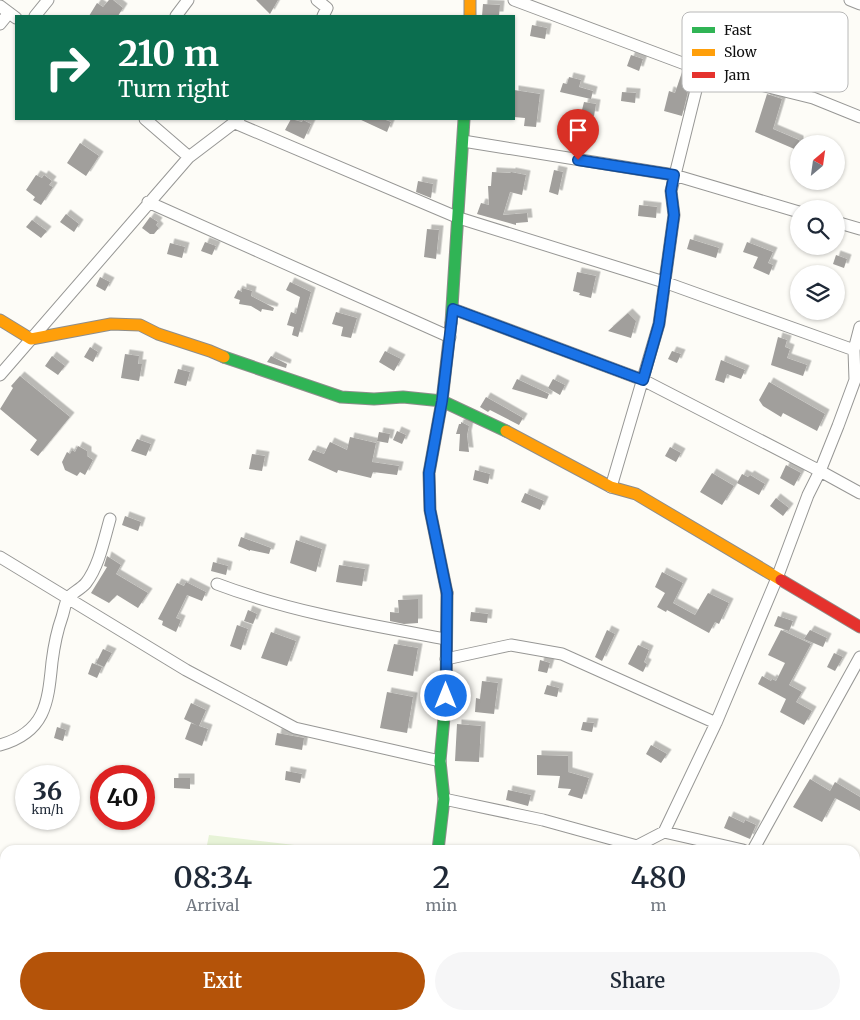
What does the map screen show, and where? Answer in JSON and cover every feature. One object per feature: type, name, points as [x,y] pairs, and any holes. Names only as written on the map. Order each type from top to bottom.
[{"type":"street","points":[[36,15],[48,0]]},
{"type":"street","points":[[177,15],[188,0]]},
{"type":"street","points":[[317,0],[327,8]]},
{"type":"street","points":[[470,0],[470,15]]},
{"type":"street","points":[[514,0],[682,63]]},
{"type":"street","points":[[850,0],[860,4]]},
{"type":"street","points":[[0,24],[8,12]]},
{"type":"street","points":[[611,487],[659,324],[674,215],[671,191],[696,92]]},
{"type":"street","points":[[789,92],[813,98],[860,117]]},
{"type":"street","points":[[146,120],[189,157]]},
{"type":"street","points":[[439,845],[444,799],[440,761],[446,696],[447,593],[430,510],[429,473],[442,401],[453,309],[464,120]]},
{"type":"street","points":[[0,375],[148,202],[189,157],[237,121],[459,218],[664,282],[854,350]]},
{"type":"street","points":[[463,141],[674,175],[790,209]]},
{"type":"street","points":[[148,202],[450,337]]},
{"type":"street","points":[[845,225],[860,229]]},
{"type":"street","points":[[453,309],[643,380],[860,493]]},
{"type":"street","points":[[0,320],[32,339],[111,324],[140,326],[210,351],[232,361],[341,397],[374,399],[404,397],[442,401],[518,437],[611,487],[636,494],[860,627]]},
{"type":"street","points":[[640,845],[664,832],[716,723],[777,578],[808,495],[820,471],[857,381],[854,350],[860,327]]},
{"type":"street","points":[[0,745],[15,741],[32,726],[43,711],[48,699],[57,631],[68,598],[78,592],[92,572],[110,519]]},
{"type":"street","points":[[0,557],[186,670],[295,728],[440,761]]},
{"type":"street","points":[[217,584],[249,596],[331,617],[446,639]]},
{"type":"street","points":[[446,659],[511,645],[562,654],[716,723]]},
{"type":"street","points":[[756,845],[860,657]]},
{"type":"street","points":[[444,799],[543,820],[634,845]]},
{"type":"street","points":[[664,832],[721,845]]},
{"type":"green space","points":[[209,835],[294,845],[207,845]]},
{"type":"building","points":[[109,0],[113,0],[123,8],[119,15],[90,15],[97,3],[103,7]]},
{"type":"building","points":[[256,0],[278,0],[270,14]]},
{"type":"building","points":[[483,4],[500,5],[499,15],[482,15]]},
{"type":"building","points":[[532,25],[547,28],[545,39],[530,36]]},
{"type":"building","points":[[631,55],[643,59],[639,71],[627,66]]},
{"type":"building","points":[[682,72],[682,92],[688,92],[682,116],[664,111],[669,91],[675,93]]},
{"type":"building","points":[[569,77],[581,80],[579,87],[593,91],[591,99],[560,92],[563,83],[567,84]]},
{"type":"building","points":[[515,90],[540,94],[536,127],[524,126],[525,118],[515,117]]},
{"type":"building","points":[[622,92],[636,93],[635,103],[621,101]]},
{"type":"building","points":[[767,94],[782,99],[773,129],[790,136],[790,147],[755,132]]},
{"type":"building","points":[[584,102],[596,104],[594,116],[581,114]]},
{"type":"building","points":[[290,120],[302,122],[303,120],[311,124],[304,139],[285,130]]},
{"type":"building","points":[[361,120],[386,120],[391,122],[387,132]]},
{"type":"building","points":[[80,143],[99,156],[86,176],[67,163]]},
{"type":"building","points":[[554,170],[563,172],[558,195],[549,192]]},
{"type":"building","points":[[492,172],[511,172],[526,175],[522,195],[510,192],[503,215],[527,213],[528,222],[516,223],[516,225],[477,214],[481,203],[489,205],[488,186],[491,186]]},
{"type":"building","points":[[36,175],[42,178],[44,175],[52,181],[49,185],[53,187],[41,205],[33,200],[35,197],[26,190]]},
{"type":"building","points":[[418,181],[433,184],[431,198],[416,192]]},
{"type":"building","points":[[639,205],[657,207],[656,218],[638,216]]},
{"type":"building","points":[[66,214],[79,224],[74,232],[60,222]]},
{"type":"building","points":[[150,217],[158,222],[156,225],[159,228],[154,234],[150,234],[142,228]]},
{"type":"building","points":[[32,220],[47,231],[41,238],[26,227]]},
{"type":"building","points":[[427,229],[439,230],[436,259],[424,257]]},
{"type":"building","points":[[690,239],[719,248],[716,258],[687,249]]},
{"type":"building","points":[[205,242],[216,246],[212,255],[201,251]]},
{"type":"building","points":[[747,242],[773,252],[768,263],[773,265],[769,275],[753,268],[758,257],[743,252]]},
{"type":"building","points":[[170,243],[185,247],[182,258],[167,254]]},
{"type":"building","points":[[836,255],[847,259],[845,265],[833,264]]},
{"type":"building","points":[[577,272],[596,276],[591,298],[579,295],[580,293],[573,291]]},
{"type":"building","points":[[100,277],[110,282],[105,291],[96,286]]},
{"type":"building","points":[[290,282],[311,292],[298,337],[292,335],[294,327],[287,325],[291,312],[296,314],[300,297],[286,290]]},
{"type":"building","points":[[242,288],[252,291],[251,296],[274,308],[273,311],[262,309],[261,312],[251,306],[239,304],[240,300],[234,298],[238,290],[242,292]]},
{"type":"building","points":[[336,312],[357,318],[351,338],[341,336],[343,327],[332,324]]},
{"type":"building","points":[[628,313],[636,321],[631,338],[608,331]]},
{"type":"building","points":[[778,337],[787,340],[785,347],[790,349],[787,358],[807,365],[803,376],[771,365]]},
{"type":"building","points":[[90,347],[98,352],[93,362],[84,357]]},
{"type":"building","points":[[385,351],[401,359],[394,371],[379,362]]},
{"type":"building","points":[[672,351],[681,354],[677,363],[668,359]]},
{"type":"building","points":[[125,354],[139,356],[138,364],[142,364],[139,381],[121,378]]},
{"type":"building","points":[[52,356],[65,366],[58,375],[45,366]]},
{"type":"building","points":[[271,356],[287,364],[286,368],[267,362]]},
{"type":"building","points":[[721,360],[745,370],[741,379],[727,374],[724,383],[715,380]]},
{"type":"building","points":[[178,369],[190,372],[186,386],[174,383]]},
{"type":"building","points":[[20,376],[70,417],[38,456],[30,450],[37,440],[0,409],[13,388],[11,386]]},
{"type":"building","points":[[517,379],[549,394],[547,399],[512,389]]},
{"type":"building","points":[[553,379],[565,385],[560,395],[548,388]]},
{"type":"building","points":[[769,382],[825,414],[817,431],[783,413],[781,417],[763,406],[759,400]]},
{"type":"building","points":[[486,397],[523,418],[519,425],[480,407]]},
{"type":"building","points":[[461,422],[469,426],[467,435],[469,452],[459,451],[460,434],[456,434]]},
{"type":"building","points":[[397,431],[406,435],[402,444],[393,440]]},
{"type":"building","points":[[379,432],[390,434],[388,443],[377,441]]},
{"type":"building","points":[[350,437],[376,443],[372,462],[399,466],[397,475],[373,472],[371,478],[338,470],[337,473],[308,460],[313,450],[324,454],[330,442],[347,450]]},
{"type":"building","points":[[137,439],[151,444],[146,456],[131,451]]},
{"type":"building","points":[[78,446],[87,451],[87,456],[93,460],[85,475],[80,472],[77,476],[65,470],[62,462],[67,452],[70,454],[72,450],[75,452]]},
{"type":"building","points":[[670,447],[681,453],[676,462],[665,456]]},
{"type":"building","points":[[252,454],[265,456],[262,471],[249,469]]},
{"type":"building","points":[[786,465],[801,473],[794,486],[780,478]]},
{"type":"building","points":[[475,470],[490,474],[488,484],[473,480]]},
{"type":"building","points":[[712,473],[734,486],[722,505],[700,492]]},
{"type":"building","points":[[742,474],[748,477],[750,475],[765,484],[759,495],[737,483]]},
{"type":"building","points":[[525,493],[544,501],[540,510],[521,502]]},
{"type":"building","points":[[776,498],[789,508],[783,516],[770,506]]},
{"type":"building","points":[[125,516],[141,522],[138,531],[122,525]]},
{"type":"building","points":[[241,537],[271,548],[269,554],[250,551],[238,546]]},
{"type":"building","points":[[296,540],[322,549],[316,572],[290,563]]},
{"type":"building","points":[[107,556],[121,565],[116,574],[148,593],[138,608],[117,595],[109,603],[91,593],[107,567],[104,566]]},
{"type":"building","points":[[213,562],[228,566],[226,575],[211,571]]},
{"type":"building","points":[[339,565],[365,569],[362,586],[336,582]]},
{"type":"building","points":[[662,572],[683,583],[673,603],[695,615],[708,593],[729,603],[719,624],[715,622],[709,633],[667,610],[666,612],[657,607],[665,593],[655,587]]},
{"type":"building","points":[[186,582],[206,592],[202,601],[187,595],[176,618],[181,620],[176,632],[162,625],[163,621],[158,619],[177,583],[184,586]]},
{"type":"building","points":[[418,599],[418,623],[404,624],[390,621],[390,612],[399,613],[398,600]]},
{"type":"building","points":[[248,610],[257,614],[253,624],[244,621]]},
{"type":"building","points":[[471,612],[488,614],[487,623],[470,621]]},
{"type":"building","points":[[778,616],[793,621],[789,631],[774,626]]},
{"type":"building","points":[[237,625],[248,629],[241,650],[230,646]]},
{"type":"building","points":[[607,630],[615,634],[602,661],[595,657]]},
{"type":"building","points":[[781,630],[811,644],[789,685],[802,692],[796,702],[812,711],[804,725],[780,712],[786,699],[758,684],[762,676],[771,681],[772,679],[776,681],[785,663],[768,655]]},
{"type":"building","points":[[810,630],[827,638],[823,647],[804,639]]},
{"type":"building","points":[[271,632],[296,641],[287,666],[261,658]]},
{"type":"building","points":[[394,644],[418,648],[413,676],[387,671]]},
{"type":"building","points":[[638,645],[649,650],[644,662],[647,664],[643,672],[628,664]]},
{"type":"building","points":[[103,649],[112,653],[104,667],[96,663]]},
{"type":"building","points":[[834,653],[843,657],[835,671],[827,667]]},
{"type":"building","points":[[540,660],[550,663],[547,673],[538,671]]},
{"type":"building","points":[[92,663],[102,667],[97,678],[88,674]]},
{"type":"building","points":[[482,681],[498,683],[494,714],[475,712],[476,698],[480,699]]},
{"type":"building","points":[[547,685],[559,688],[557,697],[544,694]]},
{"type":"building","points":[[387,692],[413,697],[407,733],[380,728]]},
{"type":"building","points":[[191,703],[206,710],[199,726],[208,729],[202,746],[185,739],[191,723],[198,726],[184,719]]},
{"type":"building","points":[[583,722],[594,723],[592,732],[581,730]]},
{"type":"building","points":[[457,724],[481,726],[479,762],[455,761]]},
{"type":"building","points":[[57,727],[66,730],[63,741],[54,738]]},
{"type":"building","points":[[277,733],[304,738],[302,750],[275,745]]},
{"type":"building","points":[[651,745],[667,754],[661,763],[646,754]]},
{"type":"building","points":[[537,755],[568,756],[568,772],[589,778],[582,799],[568,795],[571,789],[558,788],[560,776],[537,775]]},
{"type":"building","points":[[286,771],[302,774],[300,783],[285,780]]},
{"type":"building","points":[[174,778],[190,778],[190,789],[174,788]]},
{"type":"building","points":[[810,779],[830,791],[835,782],[860,797],[860,811],[835,798],[822,822],[793,807]]},
{"type":"building","points":[[508,790],[531,795],[528,806],[506,800]]},
{"type":"building","points":[[729,816],[744,823],[745,820],[756,825],[750,839],[724,828]]},
{"type":"traffic: fast","points":[[451,323],[464,120]]},
{"type":"traffic: fast","points":[[224,357],[341,397],[374,399],[403,397],[442,401],[506,431]]},
{"type":"traffic: fast","points":[[439,845],[444,799],[440,761],[446,696],[447,593]]},
{"type":"traffic: slow","points":[[470,0],[470,15]]},
{"type":"traffic: slow","points":[[0,320],[31,339],[111,324],[140,325],[158,334],[224,357]]},
{"type":"traffic: slow","points":[[447,593],[430,510],[429,473],[442,401],[451,323]]},
{"type":"traffic: slow","points":[[506,431],[611,487],[636,494],[781,580]]},
{"type":"traffic: jam","points":[[781,580],[860,627]]},
{"type":"route","points":[[446,696],[447,593],[430,510],[429,473],[442,401],[453,309],[643,380],[659,324],[674,215],[671,191],[674,175],[578,160]]}]
